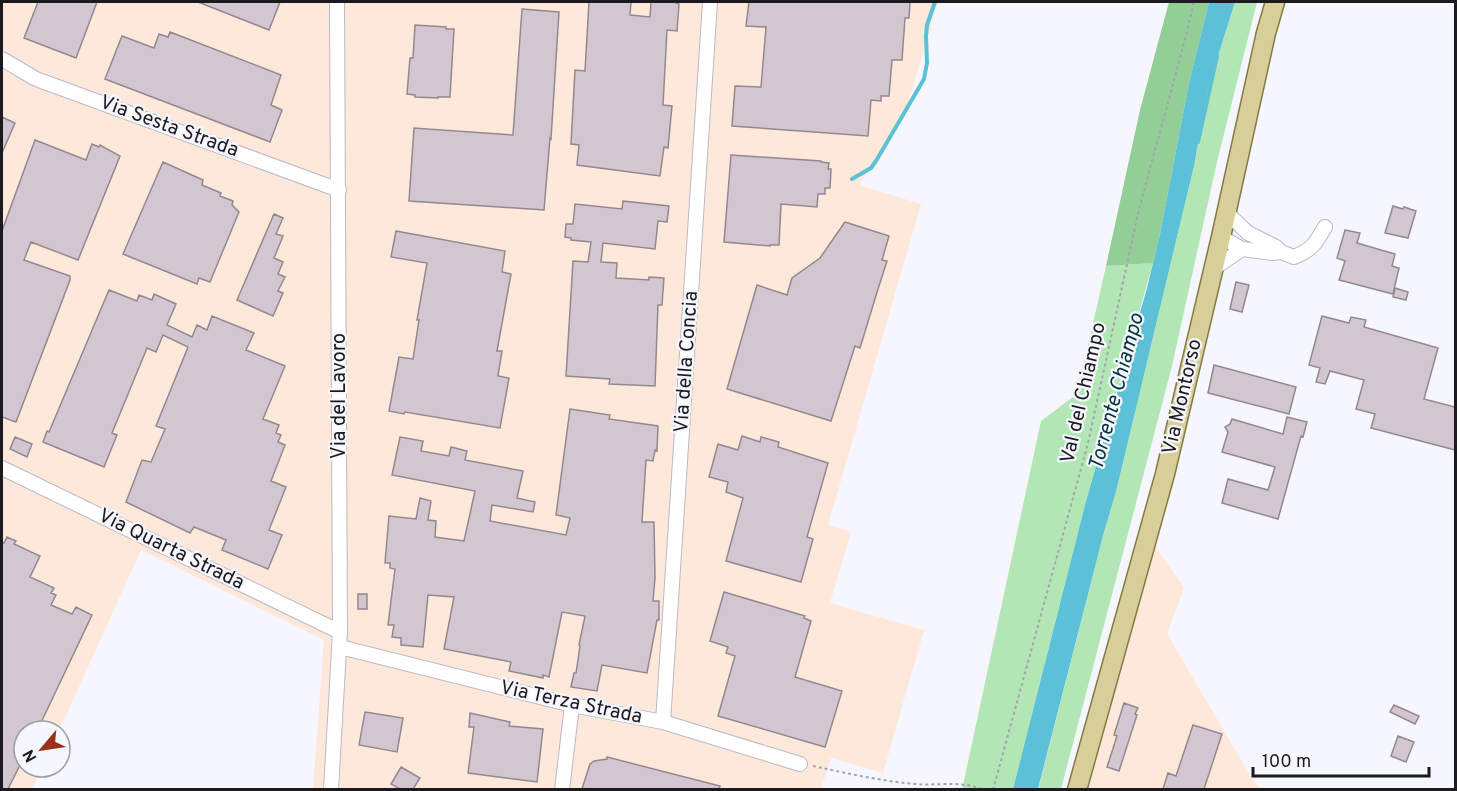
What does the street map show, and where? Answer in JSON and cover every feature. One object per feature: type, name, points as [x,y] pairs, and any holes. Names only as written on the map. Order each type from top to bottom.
[{"type":"main road","name":"Via Montorso","points":[[1077,789],[1165,474],[1275,2]]},
{"type":"street","name":"Via del Lavoro","points":[[331,789],[340,647],[341,2]]},
{"type":"street","name":"Via della Concia","points":[[663,722],[710,2]]},
{"type":"street","name":"Via Sesta Strada","points":[[2,59],[36,79],[339,190]]},
{"type":"street","points":[[1226,212],[1248,233],[1294,257],[1305,253],[1316,243],[1325,228]]},
{"type":"street","points":[[1221,237],[1248,233]]},
{"type":"street","points":[[1221,237],[1242,249],[1281,252]]},
{"type":"street","points":[[1213,269],[1242,249]]},
{"type":"street","name":"Via Quarta Strada","points":[[2,468],[340,632]]},
{"type":"street","name":"Via Terza Strada","points":[[340,647],[572,705],[663,722],[800,764]]},
{"type":"street","points":[[562,789],[572,705]]},
{"type":"path","name":"Val del Chiampo","points":[[993,789],[1088,443],[1139,209],[1194,2]]},
{"type":"path","points":[[800,764],[915,784],[973,785],[984,789]]},
{"type":"shaded area","points":[[2,2],[938,2],[907,107],[859,185],[921,204],[828,525],[851,532],[830,603],[924,630],[883,773],[831,758],[821,789],[313,789],[324,640],[141,550],[64,719],[12,719],[12,779],[37,779],[32,789],[2,790]]},
{"type":"shaded area","points":[[1151,540],[1184,588],[1167,634],[1254,782],[1262,789],[1083,790]]},
{"type":"green space","points":[[1169,2],[1209,2],[1189,83],[1160,234],[1153,263],[1106,266],[1140,110]]},
{"type":"green space","points":[[1235,2],[1257,2],[1217,162],[1172,366],[1061,789],[1038,790],[1116,492],[1194,166],[1208,88]]},
{"type":"green space","points":[[1153,263],[1086,501],[1013,789],[962,790],[1041,421],[1077,394],[1106,266]]},
{"type":"water","points":[[1209,2],[1235,2],[1208,88],[1194,166],[1116,492],[1038,789],[1013,789],[1086,501],[1147,288],[1160,234],[1189,83]]},
{"type":"building","points":[[38,2],[97,2],[76,58],[24,38]]},
{"type":"building","points":[[198,2],[280,2],[269,30]]},
{"type":"building","points":[[589,2],[631,2],[630,15],[650,17],[651,2],[679,4],[677,31],[667,30],[663,105],[672,106],[668,148],[664,147],[660,176],[577,165],[579,145],[571,144],[575,70],[585,71]]},
{"type":"building","points":[[749,2],[910,2],[909,18],[905,18],[902,60],[892,60],[889,96],[881,96],[881,101],[871,100],[868,136],[732,126],[735,86],[761,87],[766,27],[746,26]]},
{"type":"building","points":[[522,9],[559,12],[544,210],[409,201],[414,128],[513,135]]},
{"type":"building","points":[[415,25],[454,29],[450,97],[415,97],[415,95],[407,94],[410,58],[413,58]]},
{"type":"building","points":[[170,32],[281,75],[271,105],[282,110],[270,142],[105,79],[122,36],[154,48],[159,34],[168,37]]},
{"type":"building","points":[[2,117],[15,123],[2,153]]},
{"type":"building","points":[[35,140],[86,160],[92,144],[99,147],[100,145],[120,156],[78,260],[31,242],[24,260],[70,276],[70,280],[16,422],[2,417],[2,231]]},
{"type":"building","points":[[731,155],[829,163],[830,188],[825,188],[825,194],[818,194],[817,207],[781,204],[779,245],[724,242]]},
{"type":"building","points":[[163,162],[203,180],[202,185],[233,201],[232,205],[239,212],[210,282],[199,278],[197,284],[123,254]]},
{"type":"building","points":[[623,201],[669,206],[667,222],[658,221],[655,249],[603,243],[601,262],[617,263],[616,278],[649,280],[649,277],[664,278],[662,305],[658,305],[655,386],[609,384],[610,379],[566,376],[573,261],[588,262],[591,242],[571,240],[565,237],[566,224],[573,224],[575,204],[622,209]]},
{"type":"building","points":[[1393,206],[1416,211],[1408,238],[1385,233]]},
{"type":"building","points":[[274,214],[283,218],[276,234],[283,236],[274,258],[283,262],[278,274],[285,277],[278,291],[283,293],[273,316],[237,300]]},
{"type":"building","points":[[845,222],[889,236],[882,260],[887,261],[860,348],[855,346],[831,421],[727,389],[757,285],[787,295],[792,278],[820,258]]},
{"type":"building","points":[[1345,230],[1360,233],[1357,243],[1395,254],[1392,266],[1399,268],[1393,294],[1339,280],[1345,261],[1337,258]]},
{"type":"building","points":[[396,231],[505,251],[502,272],[511,274],[497,351],[502,351],[498,376],[509,378],[500,428],[389,411],[399,357],[413,359],[427,263],[391,257]]},
{"type":"building","points":[[1236,282],[1249,285],[1242,312],[1230,309]]},
{"type":"building","points":[[1395,288],[1408,292],[1406,300],[1393,297]]},
{"type":"building","points":[[109,290],[137,301],[139,295],[152,300],[154,294],[176,304],[167,325],[192,337],[197,325],[207,330],[212,316],[254,333],[246,350],[285,366],[263,419],[279,425],[276,433],[281,435],[278,442],[285,445],[271,481],[286,487],[269,530],[282,535],[268,569],[222,550],[226,540],[194,527],[190,533],[126,502],[142,460],[151,462],[165,429],[156,426],[188,347],[163,335],[156,352],[147,348],[112,433],[117,435],[104,467],[43,442]]},
{"type":"building","points":[[1322,316],[1349,323],[1351,317],[1366,320],[1364,327],[1438,348],[1424,399],[1455,407],[1455,450],[1371,428],[1375,414],[1356,409],[1364,380],[1330,371],[1325,384],[1316,382],[1320,368],[1309,365]]},
{"type":"building","points":[[1214,365],[1296,387],[1289,414],[1208,393]]},
{"type":"building","points":[[570,409],[610,415],[609,419],[658,426],[657,451],[655,450],[653,461],[646,460],[642,522],[654,522],[653,601],[659,601],[659,620],[657,620],[647,673],[602,665],[597,691],[571,687],[574,673],[576,673],[585,616],[562,612],[549,677],[543,675],[543,678],[509,671],[511,662],[444,649],[454,597],[428,595],[423,647],[401,645],[401,638],[392,637],[394,625],[388,625],[395,569],[390,568],[390,563],[385,563],[389,516],[416,519],[420,498],[431,501],[428,520],[436,521],[435,537],[464,541],[475,491],[392,475],[400,437],[423,441],[421,451],[449,456],[451,447],[467,451],[465,460],[523,471],[517,498],[535,502],[533,512],[492,505],[490,521],[566,535],[570,518],[556,515]]},
{"type":"building","points":[[1287,417],[1307,422],[1278,519],[1222,503],[1228,479],[1268,490],[1275,467],[1222,452],[1228,432],[1225,427],[1232,419],[1283,434]]},
{"type":"building","points":[[742,436],[760,442],[761,437],[779,442],[778,447],[828,463],[807,537],[813,539],[801,582],[726,561],[743,498],[726,492],[728,482],[709,477],[718,444],[738,450]]},
{"type":"building","points":[[15,437],[32,444],[27,457],[10,449]]},
{"type":"building","points":[[7,537],[16,541],[14,544],[40,556],[30,577],[54,588],[51,593],[56,595],[51,605],[72,614],[76,607],[92,615],[43,719],[12,719],[13,779],[8,789],[2,789],[2,542],[4,543]]},
{"type":"building","points":[[724,592],[805,616],[804,618],[811,621],[795,677],[842,691],[825,747],[718,716],[735,656],[726,653],[728,647],[710,641]]},
{"type":"building","points":[[358,594],[367,594],[367,609],[358,609]]},
{"type":"building","points":[[1124,703],[1138,708],[1119,771],[1107,767]]},
{"type":"building","points":[[1394,705],[1419,716],[1415,724],[1390,712]]},
{"type":"building","points":[[365,712],[403,718],[397,752],[359,745]]},
{"type":"building","points":[[470,713],[510,722],[509,726],[543,729],[537,782],[468,773],[474,727],[469,727]]},
{"type":"building","points":[[1193,725],[1222,734],[1204,789],[1163,789],[1168,773],[1176,776]]},
{"type":"building","points":[[1398,736],[1414,742],[1406,762],[1391,756]]},
{"type":"building","points":[[607,757],[720,786],[719,789],[582,789],[590,764],[607,759]]},
{"type":"building","points":[[401,767],[420,778],[413,789],[400,789],[391,784]]},
{"type":"waterway","points":[[852,179],[871,168],[924,79],[927,63],[927,25],[935,2]]},
{"type":"waterway","name":"Torrente Chiampo","points":[[1198,142],[1217,56]]}]
